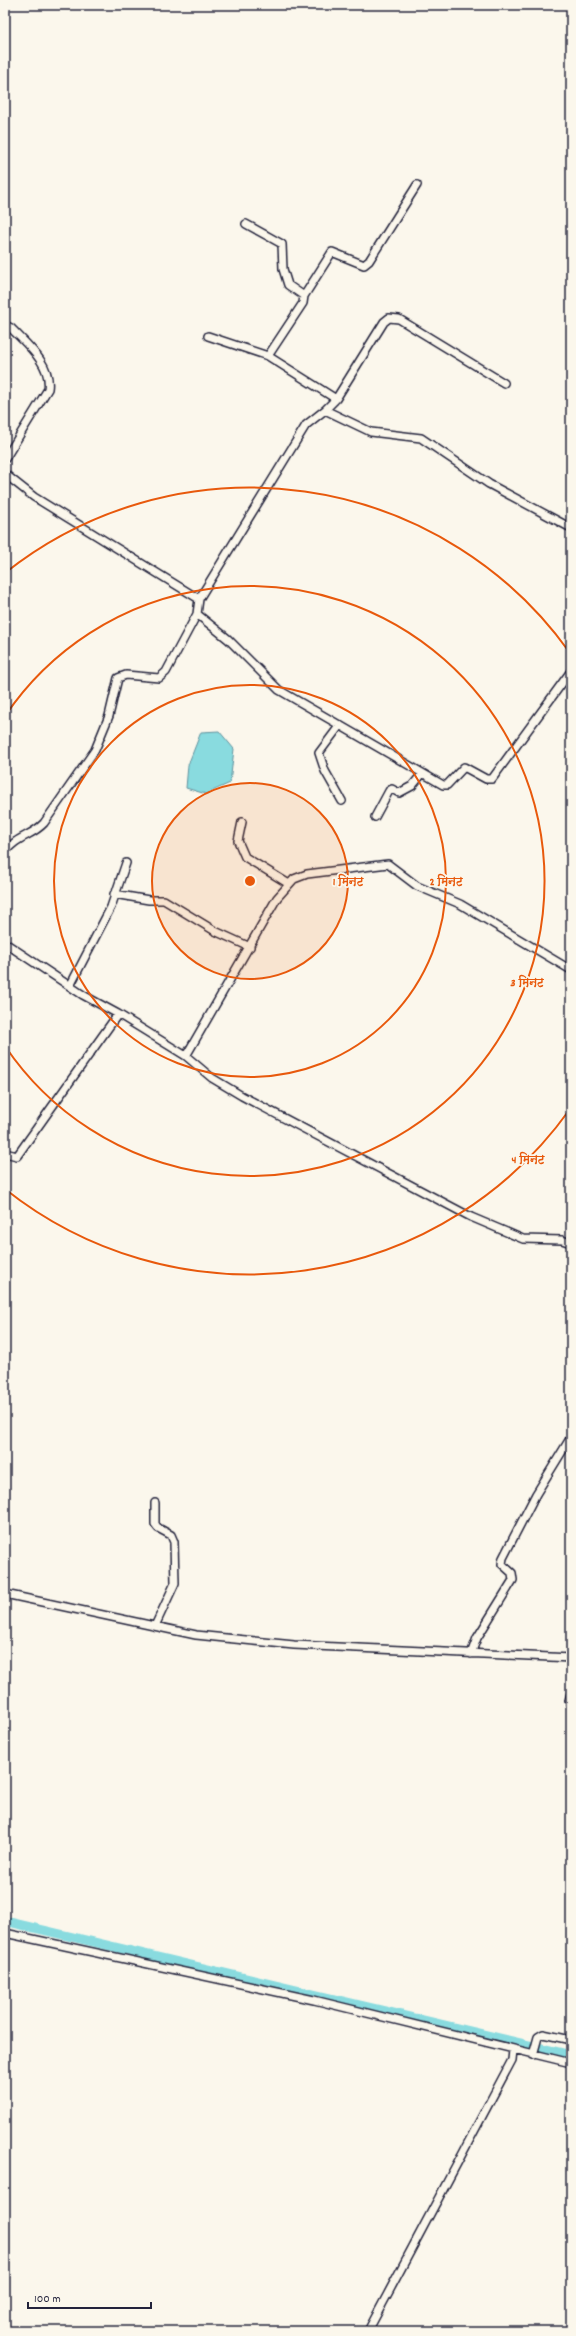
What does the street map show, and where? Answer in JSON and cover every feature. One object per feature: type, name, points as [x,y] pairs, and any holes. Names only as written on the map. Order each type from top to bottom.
[{"type":"street","points":[[268,356],[303,302],[304,296],[332,252],[364,265],[369,262],[417,185]]},
{"type":"street","points":[[246,224],[282,244],[283,269],[288,285],[304,296]]},
{"type":"street","points":[[5,852],[15,840],[34,831],[44,823],[95,750],[109,716],[118,678],[121,676],[152,678],[162,676],[196,614],[199,599],[306,425],[336,399],[384,322],[389,318],[399,319],[504,383]]},
{"type":"street","points":[[5,325],[11,328],[36,356],[45,368],[49,382],[48,389],[5,459]]},
{"type":"street","points":[[208,336],[268,356],[336,399]]},
{"type":"street","points":[[325,410],[371,432],[421,438],[489,484],[571,528]]},
{"type":"street","points":[[5,474],[34,497],[199,599]]},
{"type":"street","points":[[196,614],[232,642],[279,690],[422,774],[448,785],[462,768],[465,767],[486,780],[492,779],[571,671]]},
{"type":"street","points":[[340,725],[319,753],[325,771],[342,801]]},
{"type":"street","points":[[375,817],[389,791],[392,789],[400,793],[412,786],[422,774]]},
{"type":"street","points":[[242,822],[238,841],[245,857],[289,884]]},
{"type":"street","points":[[70,986],[111,907],[114,894],[126,864]]},
{"type":"street","points":[[186,1056],[277,898],[294,879],[307,874],[388,864],[417,886],[460,904],[571,970]]},
{"type":"street","points":[[114,894],[149,900],[164,900],[215,931],[250,947]]},
{"type":"street","points":[[5,943],[70,986],[186,1056],[212,1078],[242,1096],[452,1208],[523,1239],[562,1240],[571,1243]]},
{"type":"street","points":[[5,1153],[17,1156],[118,1014]]},
{"type":"street","points":[[471,1654],[477,1638],[514,1580],[512,1573],[502,1564],[503,1558],[536,1494],[571,1437]]},
{"type":"street","points":[[155,1503],[155,1524],[158,1528],[171,1535],[174,1542],[175,1583],[155,1626]]},
{"type":"street","points":[[5,1594],[196,1635],[294,1645],[571,1658]]},
{"type":"street","points":[[571,1693],[569,1701],[571,1703]]},
{"type":"street","points":[[5,1933],[314,2000],[533,2055],[571,2063]]},
{"type":"street","points":[[533,2055],[538,2037],[545,2034],[571,2040]]},
{"type":"street","points":[[368,2331],[479,2124],[512,2060],[513,2050]]},
{"type":"water","points":[[219,731],[234,749],[230,783],[206,794],[186,788],[188,765],[201,732]]},
{"type":"waterway","points":[[5,1921],[571,2055]]}]
